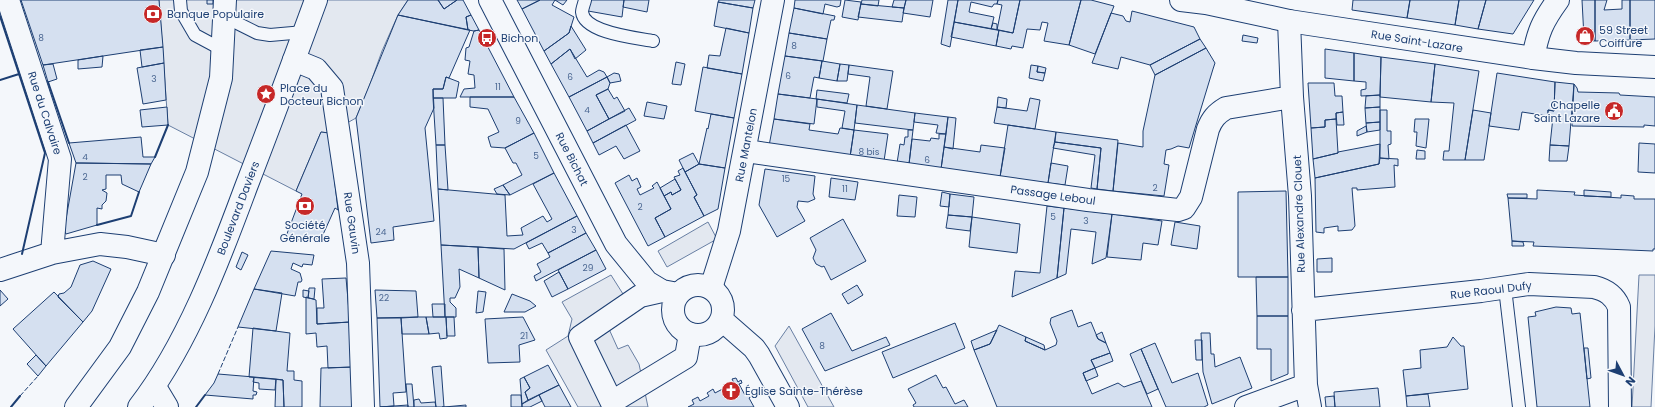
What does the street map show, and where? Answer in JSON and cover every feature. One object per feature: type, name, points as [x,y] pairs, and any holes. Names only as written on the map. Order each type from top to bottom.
[{"type":"street","name":"Rue du Calvaire","points":[[8,0],[60,159],[52,253]]},
{"type":"street","name":"Boulevard Daviers","points":[[139,407],[155,387],[190,322],[223,249],[316,0]]},
{"type":"street","name":"Rue Bichat","points":[[490,0],[616,244],[647,282],[670,292]]},
{"type":"street","name":"Rue Mantelon","points":[[711,288],[730,231],[773,0]]},
{"type":"street","name":"Rue Saint-Lazare","points":[[1180,0],[1207,2],[1290,21],[1533,58],[1576,63],[1655,67]]},
{"type":"street","points":[[1533,58],[1537,36],[1544,19],[1558,0]]},
{"type":"street","points":[[76,407],[120,347],[148,292],[197,172],[221,78],[225,9]]},
{"type":"street","name":"Rue Alexandre Clouet","points":[[1290,21],[1292,97],[1300,196],[1306,385],[1310,407]]},
{"type":"street","name":"Rue Gauvin","points":[[294,60],[316,69],[332,88],[358,263],[363,407]]},
{"type":"street","name":"Passage Leboul","points":[[746,151],[1088,200],[1178,210],[1184,208],[1191,197],[1208,129],[1212,120],[1218,113],[1226,108],[1292,97]]},
{"type":"street","points":[[0,270],[52,253],[100,244],[109,244],[164,255]]},
{"type":"street","name":"Rue Raoul Dufy","points":[[1303,310],[1505,288],[1529,284],[1594,287],[1611,294],[1619,307],[1620,407]]},
{"type":"street","points":[[670,292],[672,309],[677,324],[690,334],[698,336],[713,331],[722,320],[722,301],[718,294],[711,288],[698,285],[670,292],[640,296],[580,337],[613,404],[686,357],[690,334]]},
{"type":"street","points":[[722,320],[754,348],[788,407]]},
{"type":"street","points":[[1246,407],[1306,385]]},
{"type":"street","points":[[155,387],[167,407]]},
{"type":"lane","points":[[180,0],[180,11],[195,35],[223,50]]},
{"type":"lane","points":[[585,0],[582,11],[583,16],[589,23],[605,32],[653,41]]},
{"type":"lane","points":[[225,9],[257,33],[270,35],[304,32]]},
{"type":"lane","points":[[1505,288],[1519,407]]},
{"type":"shaded area","name":"Place du Docteur Bichon","points":[[159,0],[408,0],[398,15],[382,51],[356,118],[329,133],[321,132],[296,191],[168,125]]},
{"type":"shaded area","points":[[708,222],[717,239],[667,267],[658,251]]},
{"type":"shaded area","points":[[611,275],[635,313],[609,329],[618,349],[628,345],[639,364],[648,407],[578,407],[546,350],[568,336],[572,319],[562,302]]},
{"type":"shaded area","points":[[1639,275],[1655,275],[1655,326],[1651,407],[1632,407]]},
{"type":"shaded area","points":[[789,326],[834,407],[808,407],[775,346]]},
{"type":"building","points":[[21,0],[159,0],[163,47],[43,65]]},
{"type":"building","points":[[207,0],[213,0],[213,4],[207,4]]},
{"type":"building","points":[[408,0],[438,0],[444,9],[457,0],[463,0],[471,15],[466,17],[468,30],[398,15]]},
{"type":"building","points":[[438,0],[457,0],[444,9]]},
{"type":"building","points":[[517,0],[540,0],[522,9]]},
{"type":"building","points":[[540,0],[555,0],[552,5],[574,17],[569,33],[544,51],[522,9]]},
{"type":"building","points":[[555,0],[567,0],[563,5]]},
{"type":"building","points":[[591,0],[624,0],[622,17],[588,11]]},
{"type":"building","points":[[624,0],[649,0],[647,12],[623,7]]},
{"type":"building","points":[[719,0],[755,0],[753,8],[718,2]]},
{"type":"building","points":[[795,0],[841,0],[840,6],[837,7],[825,4],[823,14],[794,8]]},
{"type":"building","points":[[845,0],[861,2],[858,20],[842,17]]},
{"type":"building","points":[[862,0],[879,0],[878,6],[861,4]]},
{"type":"building","points":[[894,0],[906,0],[904,8],[892,7]]},
{"type":"building","points":[[906,0],[933,0],[930,17],[903,13]]},
{"type":"building","points":[[948,0],[958,0],[950,47],[941,44]]},
{"type":"building","points":[[958,0],[998,0],[997,4],[994,4],[992,7],[971,2],[969,12],[994,17],[991,29],[954,22]]},
{"type":"building","points":[[998,0],[1020,0],[1013,33],[997,30],[1002,5],[997,4]]},
{"type":"building","points":[[1020,0],[1081,0],[1069,45],[1044,41],[1048,23],[1042,22],[1040,30],[1027,29],[1023,48],[1012,46],[1011,49],[996,46],[999,30],[1013,33]]},
{"type":"building","points":[[1081,0],[1091,0],[1114,6],[1095,54],[1069,45]]},
{"type":"building","points":[[1353,0],[1410,0],[1407,18],[1352,10]]},
{"type":"building","points":[[1410,0],[1459,0],[1455,25],[1407,18]]},
{"type":"building","points":[[1459,0],[1486,0],[1478,29],[1455,25]]},
{"type":"building","points":[[1486,0],[1534,0],[1513,34],[1478,29]]},
{"type":"building","points":[[1582,0],[1595,0],[1595,41],[1585,40],[1584,38]]},
{"type":"building","points":[[1595,0],[1607,0],[1604,10],[1622,9],[1622,0],[1630,0],[1630,40],[1595,41]]},
{"type":"building","points":[[1630,0],[1655,0],[1655,39],[1630,40]]},
{"type":"building","points":[[718,2],[753,8],[749,33],[714,26]]},
{"type":"building","points":[[861,4],[904,8],[902,22],[858,17]]},
{"type":"building","points":[[794,8],[835,16],[834,20],[831,20],[827,39],[789,33]]},
{"type":"building","points":[[1132,11],[1194,27],[1200,39],[1150,65],[1121,57],[1118,69],[1092,63],[1111,13],[1123,16],[1126,21],[1130,22]]},
{"type":"building","points":[[398,15],[470,30],[449,78],[446,77],[443,89],[433,89],[434,108],[425,128],[434,221],[393,227],[394,240],[371,243],[356,118]]},
{"type":"building","points":[[471,15],[479,30],[468,30],[466,17]]},
{"type":"building","points":[[954,22],[999,30],[996,46],[951,37]]},
{"type":"building","points":[[993,23],[997,24],[997,30],[991,29]]},
{"type":"building","points":[[571,26],[586,50],[575,59],[570,49],[551,64],[544,51],[569,33]]},
{"type":"building","points":[[726,28],[749,33],[742,74],[707,68],[709,55],[720,56]]},
{"type":"building","points":[[479,30],[514,97],[460,97],[464,89],[475,88],[474,75],[468,74],[470,61],[465,60],[466,48],[469,47],[474,31]]},
{"type":"building","points":[[486,30],[493,43],[488,46],[481,33]]},
{"type":"building","points":[[789,33],[827,39],[823,61],[785,56]]},
{"type":"building","points":[[1243,35],[1258,38],[1257,43],[1242,41]]},
{"type":"building","points":[[1200,39],[1206,48],[1155,75],[1150,65]]},
{"type":"building","points":[[163,47],[164,63],[142,67],[140,50]]},
{"type":"building","points":[[1206,48],[1215,63],[1189,148],[1178,146],[1166,150],[1164,164],[1169,165],[1164,196],[1113,191],[1118,143],[1143,147],[1143,131],[1155,75]]},
{"type":"building","points":[[570,49],[587,77],[599,70],[604,72],[607,77],[569,97],[551,64]]},
{"type":"building","points":[[1325,49],[1354,53],[1354,81],[1325,78]]},
{"type":"building","points":[[1354,53],[1381,57],[1380,95],[1361,96],[1361,90],[1366,89],[1366,82],[1354,81]]},
{"type":"building","points":[[103,56],[102,67],[78,69],[78,60]]},
{"type":"building","points":[[785,56],[822,61],[819,78],[814,77],[810,98],[778,94]]},
{"type":"building","points":[[1381,57],[1435,64],[1431,102],[1380,97]]},
{"type":"building","points":[[822,61],[840,64],[837,81],[819,78]]},
{"type":"building","points":[[676,62],[685,64],[681,85],[672,84]]},
{"type":"building","points":[[164,63],[166,100],[143,104],[137,68]]},
{"type":"building","points":[[53,64],[57,79],[48,82],[43,65]]},
{"type":"building","points":[[840,64],[849,65],[847,81],[837,81]]},
{"type":"building","points":[[1435,64],[1479,71],[1465,160],[1443,160],[1444,151],[1449,151],[1454,103],[1431,102]]},
{"type":"building","points":[[849,65],[893,71],[887,109],[866,106],[870,77],[848,74]]},
{"type":"building","points":[[1031,65],[1038,66],[1037,72],[1045,73],[1043,81],[1029,78]]},
{"type":"building","points":[[1038,66],[1046,68],[1045,73],[1037,72]]},
{"type":"building","points":[[703,67],[742,74],[734,118],[695,111]]},
{"type":"building","points":[[614,73],[619,74],[621,81],[610,83],[607,77]]},
{"type":"building","points":[[1497,73],[1555,82],[1554,111],[1548,110],[1548,116],[1522,112],[1519,130],[1489,126]]},
{"type":"building","points":[[446,77],[459,82],[456,98],[433,98],[433,89],[443,89]]},
{"type":"building","points":[[607,77],[610,83],[608,89],[596,95],[609,119],[587,131],[569,97]]},
{"type":"building","points":[[1555,82],[1574,84],[1569,146],[1550,145],[1553,117],[1548,116],[1548,110],[1554,111]]},
{"type":"building","points":[[1308,83],[1334,83],[1335,96],[1342,96],[1343,112],[1336,113],[1336,119],[1325,120],[1325,127],[1311,128]]},
{"type":"building","name":"Chapelle Saint Lazare","points":[[1574,84],[1578,92],[1619,93],[1620,95],[1655,97],[1655,126],[1572,126]]},
{"type":"building","points":[[608,89],[614,99],[617,97],[625,111],[609,119],[596,95]]},
{"type":"building","points":[[817,90],[849,94],[847,103],[816,99]]},
{"type":"building","points":[[778,94],[817,99],[814,124],[774,119]]},
{"type":"building","points":[[1380,95],[1380,107],[1365,108],[1366,96]]},
{"type":"building","points":[[470,97],[514,97],[534,133],[505,148],[491,147],[488,137],[499,132],[488,109],[470,107]]},
{"type":"building","points":[[998,97],[1007,99],[1006,108],[997,107]]},
{"type":"building","points":[[433,98],[443,98],[445,145],[436,145]]},
{"type":"building","points":[[1030,98],[1040,100],[1035,129],[994,123],[997,107],[1027,111]]},
{"type":"building","points":[[817,99],[857,105],[854,130],[842,128],[845,111],[817,107]]},
{"type":"building","points":[[647,102],[667,106],[664,119],[644,116]]},
{"type":"building","points":[[857,105],[915,113],[913,130],[855,123]]},
{"type":"building","points":[[167,107],[168,125],[142,127],[140,110]]},
{"type":"building","points":[[1380,107],[1380,122],[1366,123],[1365,108]]},
{"type":"building","points":[[629,108],[636,120],[593,143],[587,131]]},
{"type":"building","points":[[1380,110],[1387,110],[1387,131],[1391,131],[1391,144],[1388,145],[1389,159],[1380,158]]},
{"type":"building","points":[[1473,110],[1491,113],[1484,160],[1465,160]]},
{"type":"building","points":[[1343,112],[1344,125],[1337,125],[1336,113]]},
{"type":"building","points":[[915,113],[948,117],[946,134],[936,133],[938,125],[914,122]]},
{"type":"building","points":[[711,114],[734,118],[725,168],[699,164]]},
{"type":"building","points":[[948,117],[956,118],[953,149],[944,147]]},
{"type":"building","points":[[774,119],[810,124],[809,130],[838,134],[840,128],[854,130],[850,157],[769,146]]},
{"type":"building","points":[[1336,119],[1338,153],[1313,159],[1311,128],[1325,127],[1325,120]]},
{"type":"building","points":[[1415,119],[1429,119],[1426,148],[1416,146],[1417,132],[1414,132]]},
{"type":"building","points":[[1380,122],[1380,130],[1367,132],[1366,123]]},
{"type":"building","points":[[626,125],[640,151],[624,159],[616,146],[599,155],[593,143]]},
{"type":"building","points":[[1008,125],[1056,132],[1048,183],[1000,177]]},
{"type":"building","points":[[1366,126],[1367,132],[1357,136],[1357,131]]},
{"type":"building","points":[[854,130],[888,134],[884,161],[850,157]]},
{"type":"building","points":[[908,130],[913,130],[909,164],[897,163],[900,144],[904,145],[905,137],[908,137]]},
{"type":"building","points":[[321,132],[329,133],[338,210],[335,208],[321,239],[285,239],[302,194],[296,191]]},
{"type":"building","points":[[1056,132],[1118,140],[1113,191],[1097,189],[1101,148],[1055,142]]},
{"type":"building","points":[[534,133],[554,173],[510,195],[503,185],[522,175],[516,163],[513,163],[505,148]]},
{"type":"building","points":[[939,134],[946,134],[941,169],[909,164],[912,139],[930,141],[931,138],[939,139]]},
{"type":"building","points":[[141,137],[143,157],[155,157],[151,164],[76,163],[69,143]]},
{"type":"building","points":[[1055,142],[1101,148],[1097,189],[1091,188],[1095,155],[1053,148]]},
{"type":"building","points":[[1639,143],[1655,144],[1655,173],[1638,172]]},
{"type":"building","points":[[1380,144],[1379,164],[1315,178],[1313,159],[1338,152]]},
{"type":"building","points":[[436,145],[445,145],[448,190],[438,189]]},
{"type":"building","points":[[981,145],[1005,148],[1000,177],[941,169],[944,147],[980,152]]},
{"type":"building","points":[[1550,145],[1569,146],[1567,161],[1549,161]]},
{"type":"building","points":[[1417,150],[1425,151],[1425,159],[1416,159]]},
{"type":"building","points":[[693,153],[699,164],[685,172],[679,160]]},
{"type":"building","points":[[1380,158],[1398,159],[1398,166],[1394,165],[1395,187],[1357,190],[1357,188],[1352,188],[1355,226],[1352,230],[1338,231],[1338,226],[1324,228],[1324,233],[1316,232],[1315,178],[1379,164]]},
{"type":"building","points":[[76,163],[151,164],[139,192],[122,184],[121,175],[106,175],[106,189],[102,190],[107,193],[106,201],[102,205],[102,209],[97,208],[97,225],[66,234],[64,230]]},
{"type":"building","points":[[1051,163],[1068,166],[1065,185],[1048,183]]},
{"type":"building","points":[[699,164],[725,168],[718,209],[704,216],[694,197],[697,195],[685,172]]},
{"type":"building","points":[[683,168],[697,195],[694,197],[704,216],[665,237],[655,218],[671,209],[664,196],[671,192],[672,195],[681,190],[674,177],[680,175],[678,171]]},
{"type":"building","points":[[765,169],[815,176],[813,194],[815,199],[808,202],[798,201],[797,207],[805,221],[777,237],[759,205]]},
{"type":"building","points":[[554,173],[577,216],[514,249],[441,245],[438,189],[505,195],[507,236],[523,235],[521,228],[543,216],[547,222],[552,219],[533,184]]},
{"type":"building","points":[[629,175],[632,181],[637,178],[641,187],[637,189],[640,195],[654,188],[652,186],[657,182],[671,209],[655,218],[665,237],[648,246],[615,183]]},
{"type":"building","points":[[831,178],[858,182],[855,200],[829,197]]},
{"type":"building","points":[[675,179],[681,190],[672,195],[671,192],[664,196],[660,188]]},
{"type":"building","points":[[503,185],[510,195],[497,194],[494,189]]},
{"type":"building","points":[[1537,190],[1575,192],[1574,195],[1621,198],[1621,195],[1634,196],[1634,199],[1655,199],[1655,249],[1653,249],[1653,251],[1533,246],[1534,242],[1512,241],[1508,198],[1537,199]]},
{"type":"building","points":[[1584,190],[1611,192],[1611,197],[1584,196]]},
{"type":"building","points":[[1286,191],[1288,277],[1238,277],[1238,192]]},
{"type":"building","points":[[942,192],[950,194],[949,207],[940,206]]},
{"type":"building","points":[[950,194],[974,197],[972,217],[948,215]]},
{"type":"building","points":[[1507,194],[1527,194],[1527,198],[1508,198]]},
{"type":"building","points":[[899,195],[917,197],[915,217],[897,216]]},
{"type":"building","points":[[1047,206],[1064,208],[1057,278],[1012,297],[1015,271],[1040,273]]},
{"type":"building","points":[[1064,208],[1112,214],[1106,258],[1092,264],[1096,232],[1071,229],[1066,274],[1057,278]]},
{"type":"building","points":[[1112,214],[1162,221],[1158,245],[1143,243],[1141,260],[1107,257]]},
{"type":"building","points":[[948,215],[972,217],[970,231],[946,228]]},
{"type":"building","points":[[577,216],[586,233],[548,253],[542,243],[529,249],[526,243]]},
{"type":"building","points":[[972,217],[1020,224],[1017,253],[969,247]]},
{"type":"building","points":[[843,219],[866,261],[831,280],[824,266],[822,267],[816,264],[813,258],[816,250],[810,238]]},
{"type":"building","points":[[1175,222],[1200,226],[1197,249],[1171,245]]},
{"type":"building","points":[[586,233],[596,250],[536,281],[534,276],[541,272],[537,264],[550,257],[548,253]]},
{"type":"building","points":[[1512,241],[1523,242],[1524,246],[1512,246]]},
{"type":"building","points":[[441,245],[478,247],[479,278],[459,269],[460,287],[455,298],[450,298],[450,302],[456,308],[456,317],[445,317]]},
{"type":"building","points":[[478,247],[504,249],[505,290],[479,278]]},
{"type":"building","points":[[596,250],[606,269],[568,289],[558,270]]},
{"type":"building","points":[[271,251],[314,255],[312,265],[303,264],[302,267],[293,263],[291,269],[300,273],[302,280],[301,282],[298,282],[295,296],[254,289]]},
{"type":"building","points":[[242,252],[248,255],[241,270],[236,267]]},
{"type":"building","points":[[1332,258],[1332,272],[1317,272],[1317,259]]},
{"type":"building","points":[[93,261],[111,269],[92,311],[83,322],[58,297],[59,294],[64,293],[71,287],[80,265]]},
{"type":"building","points":[[559,272],[568,289],[552,297],[544,281]]},
{"type":"building","points":[[1256,277],[1288,277],[1288,316],[1257,316]]},
{"type":"building","points":[[346,278],[350,322],[317,324],[317,308],[324,308],[322,279]]},
{"type":"building","points":[[857,285],[863,295],[848,304],[842,294]]},
{"type":"building","points":[[309,288],[315,288],[314,299],[308,298]]},
{"type":"building","points":[[254,289],[282,293],[276,331],[238,327]]},
{"type":"building","points":[[0,290],[8,299],[0,306]]},
{"type":"building","points":[[303,290],[309,291],[308,298],[303,297]]},
{"type":"building","points":[[375,290],[416,291],[418,317],[377,318]]},
{"type":"building","points":[[478,291],[486,292],[483,312],[476,313]]},
{"type":"building","points":[[54,292],[83,322],[46,366],[13,329]]},
{"type":"building","points":[[512,294],[530,301],[536,306],[525,312],[504,312]]},
{"type":"building","points":[[306,297],[316,300],[317,324],[350,322],[353,367],[328,368],[327,346],[317,347],[316,333],[306,334]]},
{"type":"building","points":[[432,304],[445,304],[445,317],[433,317]]},
{"type":"building","points":[[1556,307],[1571,308],[1572,314],[1580,313],[1590,407],[1537,407],[1528,317],[1536,316],[1535,312]]},
{"type":"building","points":[[1072,310],[1078,327],[1091,322],[1098,339],[1106,343],[1110,353],[1091,360],[1095,368],[1083,373],[1092,394],[1118,383],[1124,387],[1141,381],[1152,407],[997,407],[974,350],[990,344],[999,325],[1026,337],[1025,341],[1045,350],[1056,345],[1057,341],[1050,323],[1051,318]]},
{"type":"building","points":[[831,313],[852,351],[886,337],[890,345],[825,371],[802,329]]},
{"type":"building","points":[[1257,316],[1288,316],[1288,374],[1271,381],[1271,349],[1257,349]]},
{"type":"building","points":[[426,317],[429,334],[402,334],[401,318]]},
{"type":"building","points":[[426,317],[446,317],[447,338],[440,339],[439,333],[429,334]]},
{"type":"building","points":[[446,317],[454,317],[455,336],[447,336]]},
{"type":"building","points":[[523,317],[535,340],[519,345],[520,362],[488,363],[485,319]]},
{"type":"building","points":[[377,318],[401,318],[406,392],[393,393],[394,406],[380,407]]},
{"type":"building","points":[[955,323],[965,348],[893,378],[882,352]]},
{"type":"building","points":[[253,328],[290,333],[287,371],[294,371],[294,380],[302,381],[302,407],[284,407],[283,380],[249,377]]},
{"type":"building","points":[[997,330],[990,344],[974,350],[971,341]]},
{"type":"building","points":[[1102,332],[1106,343],[1098,339],[1096,335]]},
{"type":"building","points":[[1201,333],[1210,333],[1211,354],[1214,354],[1215,367],[1240,357],[1252,388],[1212,404],[1203,372]]},
{"type":"building","points":[[1026,337],[1044,345],[1045,350],[1025,341]]},
{"type":"building","points":[[1453,337],[1461,346],[1464,346],[1468,389],[1406,396],[1403,370],[1421,368],[1420,350],[1447,347]]},
{"type":"building","points":[[1195,340],[1202,340],[1202,360],[1196,360]]},
{"type":"building","points":[[1155,343],[1172,383],[1198,373],[1208,405],[1204,407],[1166,407],[1141,349]]},
{"type":"building","points":[[1584,348],[1588,348],[1591,378],[1587,379]]},
{"type":"building","points":[[1141,349],[1158,389],[1147,394],[1130,354]]},
{"type":"building","points":[[1110,353],[1113,361],[1095,368],[1091,360]]},
{"type":"building","points":[[36,355],[46,366],[38,376],[27,364]]},
{"type":"building","points":[[548,365],[559,385],[528,400],[525,392],[530,388],[524,377]]},
{"type":"building","points":[[441,366],[444,407],[436,407],[432,367]]},
{"type":"building","points":[[353,367],[353,407],[320,407],[321,368]]},
{"type":"building","points":[[1095,368],[1098,376],[1086,381],[1083,373]]},
{"type":"building","points":[[218,374],[254,377],[253,391],[257,392],[256,395],[253,395],[253,399],[205,395],[214,383]]},
{"type":"building","points":[[936,375],[943,388],[946,387],[955,404],[964,400],[968,407],[914,407],[913,405],[916,403],[908,389]]},
{"type":"building","points":[[254,377],[276,379],[275,390],[259,389],[259,383],[253,382]]},
{"type":"building","points":[[524,377],[530,388],[525,392],[528,400],[522,404],[520,379]]},
{"type":"building","name":"Église Sainte-Thérèse","points":[[736,378],[738,382],[741,380],[742,383],[739,384],[745,395],[750,393],[752,396],[749,398],[754,407],[688,407],[694,404],[692,400],[698,397],[700,401],[709,396],[707,393],[713,389],[715,393],[734,383],[732,379]]},
{"type":"building","points":[[276,379],[283,380],[284,407],[275,407]]},
{"type":"building","points":[[406,384],[412,384],[414,407],[408,407]]},
{"type":"building","points":[[559,385],[571,407],[545,407],[539,395]]},
{"type":"building","points":[[1378,388],[1380,407],[1335,407],[1334,392]]},
{"type":"building","points":[[1428,394],[1430,407],[1407,407],[1406,396]]},
{"type":"building","points":[[511,395],[521,395],[522,407],[511,407]]},
{"type":"building","points":[[539,395],[542,401],[530,407],[522,407],[522,404]]},
{"type":"building","points":[[1334,396],[1335,407],[1326,407],[1325,397]]},
{"type":"building","points":[[419,399],[421,403],[435,402],[436,407],[414,407],[414,400]]},
{"type":"building","points":[[408,405],[408,407],[380,407]]},
{"type":"building","points":[[466,405],[466,407],[444,407]]},
{"type":"fence","points":[[218,374],[238,327]]},
{"type":"fence","points":[[20,396],[38,376]]},
{"type":"wall","points":[[0,16],[45,153],[22,254]]},
{"type":"wall","points":[[0,80],[19,74]]},
{"type":"wall","points":[[48,82],[69,143]]},
{"type":"wall","points":[[155,157],[168,125]]},
{"type":"wall","points":[[97,225],[131,216],[139,192]]},
{"type":"wall","points":[[196,407],[205,395]]},
{"type":"wall","points":[[11,407],[20,396]]},
{"type":"place","name":"Banque Populaire","points":[[153,14]]},
{"type":"place","name":"59 Street Coiffure","points":[[1585,36]]},
{"type":"place","name":"Bichon","points":[[487,38]]},
{"type":"place","name":"Place du Docteur Bichon","points":[[266,94]]},
{"type":"place","name":"Chapelle Saint Lazare","points":[[1614,111]]},
{"type":"place","name":"Société Générale","points":[[305,206]]},
{"type":"place","name":"Église Sainte-Thérèse","points":[[731,391]]}]
